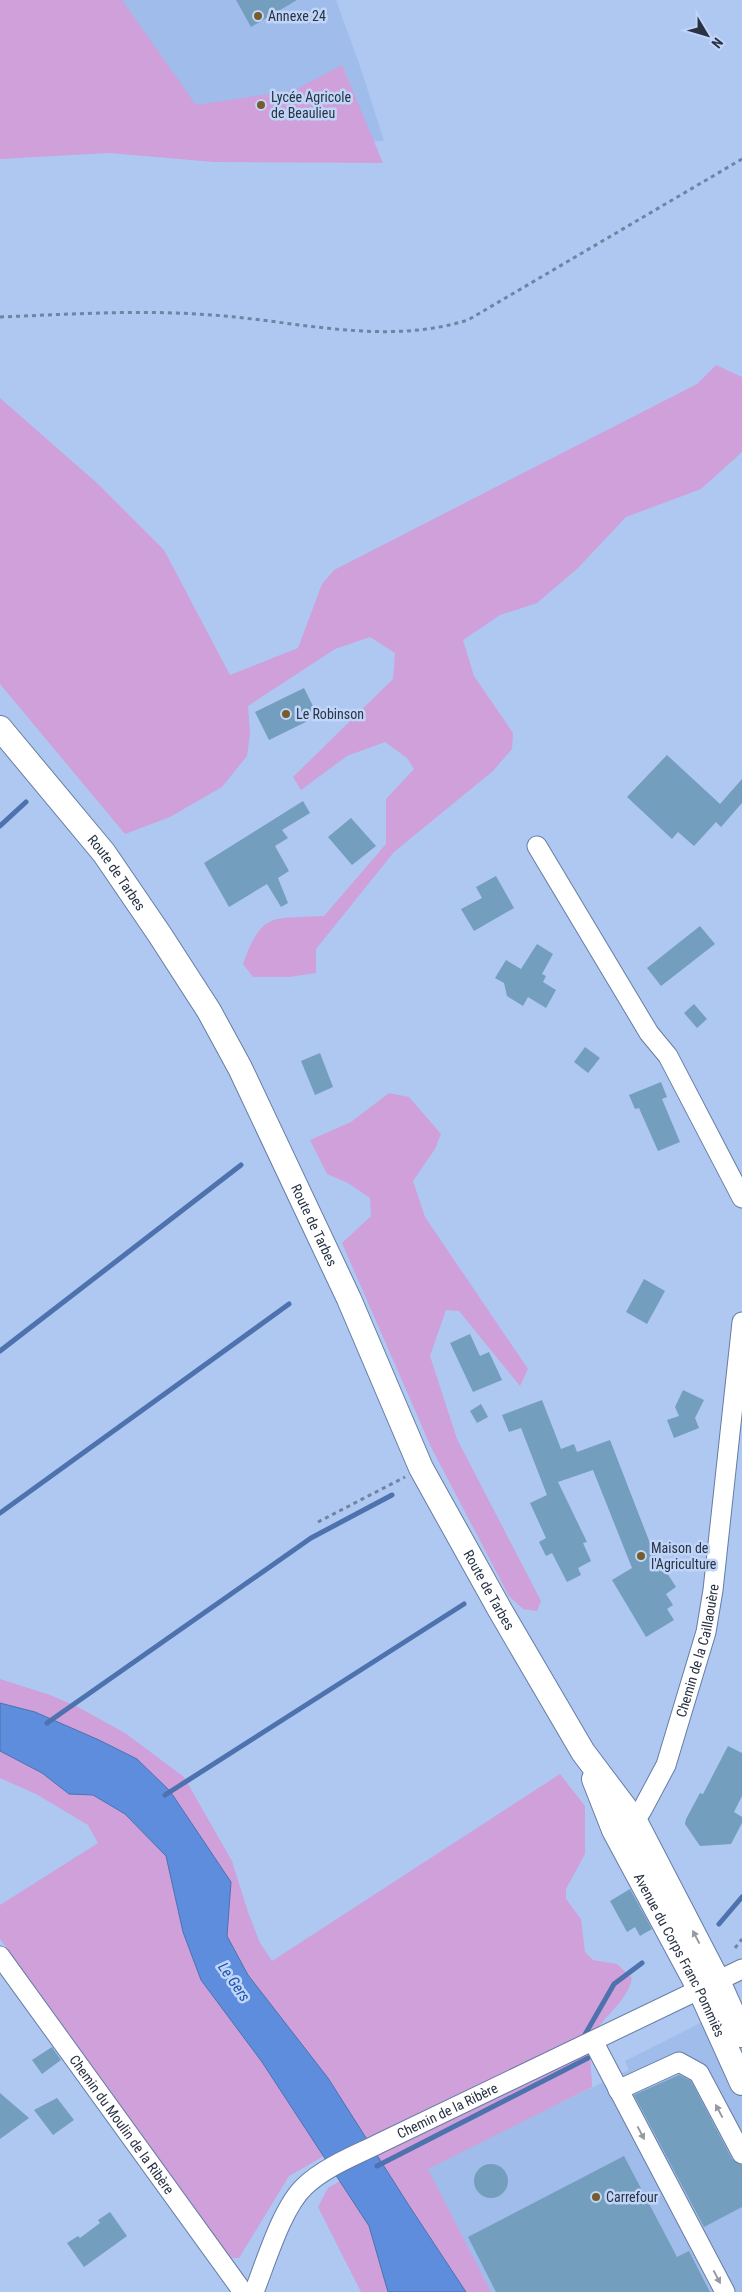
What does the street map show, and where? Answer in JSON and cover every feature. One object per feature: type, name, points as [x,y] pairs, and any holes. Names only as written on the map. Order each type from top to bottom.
[{"type":"main road","name":"Route de Tarbes","points":[[0,728],[104,853],[209,1011],[240,1068],[345,1292],[421,1468],[624,1826]]},
{"type":"main road","name":"Avenue du Corps Franc Pommiès","points":[[624,1826],[709,1985],[742,2035]]},
{"type":"main road","name":"Avenue du Corps Franc Pommiès","points":[[709,1985],[742,2083]]},
{"type":"street","points":[[537,846],[649,1033],[668,1056],[742,1198]]},
{"type":"street","name":"Chemin de la Caillaouère","points":[[624,1826],[657,1786],[666,1765],[706,1632],[713,1590],[742,1322]]},
{"type":"street","name":"Chemin du Moulin de la Ribère","points":[[0,1956],[244,2292]]},
{"type":"street","name":"Chemin de la Ribère","points":[[254,2292],[292,2201],[306,2185],[323,2173],[378,2144],[742,1969]]},
{"type":"street","points":[[593,2041],[725,2292]]},
{"type":"street","points":[[618,2090],[679,2062],[699,2073],[742,2154]]},
{"type":"path","points":[[0,317],[134,311],[224,316],[356,332],[442,328],[468,320],[742,159]]},
{"type":"path","points":[[318,1522],[421,1468]]},
{"type":"path","points":[[735,1948],[742,1939]]},
{"type":"shaded area","points":[[0,0],[122,0],[196,105],[295,90],[342,65],[383,163],[214,162],[109,153],[0,159]]},
{"type":"shaded area","name":"Lycée Agricole de Beaulieu","points":[[58,0],[336,0],[384,141],[186,148]]},
{"type":"shaded area","points":[[716,365],[742,377],[742,452],[701,489],[626,517],[578,568],[537,603],[500,615],[463,640],[474,676],[513,733],[512,749],[493,771],[394,852],[316,949],[316,973],[289,977],[253,977],[243,964],[257,934],[264,926],[281,918],[324,916],[386,844],[386,799],[414,769],[407,758],[385,742],[347,756],[301,790],[293,777],[393,679],[395,653],[370,637],[335,649],[248,706],[250,734],[247,756],[222,787],[170,817],[125,834],[0,684],[0,398],[98,484],[164,550],[230,675],[298,648],[322,584],[334,570],[697,384]]},
{"type":"shaded area","points":[[389,1093],[409,1097],[441,1134],[435,1149],[413,1181],[425,1217],[528,1369],[520,1386],[459,1311],[446,1310],[430,1356],[457,1439],[541,1601],[537,1611],[523,1609],[509,1596],[431,1447],[342,1243],[371,1216],[370,1198],[348,1183],[327,1174],[310,1140],[351,1122]]},
{"type":"shaded area","points":[[0,1679],[50,1695],[78,1707],[125,1733],[184,1777],[232,1861],[260,1943],[272,1961],[560,1774],[585,1806],[585,1854],[566,1889],[566,1899],[581,1919],[585,1952],[593,1960],[617,1964],[632,1978],[626,1994],[600,2026],[593,2038],[591,2045],[592,2087],[428,2169],[491,2292],[466,2292],[328,2078],[248,1975],[227,1936],[231,1882],[170,1791],[35,1712],[0,1703]]},
{"type":"shaded area","points":[[0,1751],[42,1773],[69,1794],[93,1795],[125,1814],[166,1856],[183,1932],[201,1980],[262,2062],[324,2156],[289,2176],[239,2258],[230,2258],[0,1939],[0,1905],[98,1843],[88,1825],[36,1794],[0,1778]]},
{"type":"shaded area","points":[[742,2002],[742,2292],[491,2292],[427,2169],[499,2132],[629,2070],[625,2061]]},
{"type":"shaded area","points":[[340,2181],[369,2226],[388,2292],[361,2292],[318,2207],[328,2188]]},
{"type":"water","name":"Le Gers","points":[[0,1703],[35,1712],[137,1759],[170,1791],[231,1882],[227,1936],[248,1975],[328,2078],[466,2292],[388,2292],[369,2226],[262,2062],[201,1980],[183,1932],[166,1856],[125,1814],[93,1795],[69,1794],[42,1773],[0,1751]]},
{"type":"building","name":"Annexe 24","points":[[236,0],[297,0],[251,27]]},
{"type":"building","name":"Le Robinson","points":[[304,688],[318,716],[269,740],[255,712]]},
{"type":"building","points":[[667,755],[720,804],[742,779],[742,803],[721,827],[716,822],[694,846],[678,832],[672,839],[627,797]]},
{"type":"building","points":[[303,801],[310,813],[282,830],[288,838],[275,846],[289,871],[278,878],[288,903],[281,907],[267,884],[229,907],[204,863]]},
{"type":"building","points":[[351,818],[376,846],[352,865],[328,837]]},
{"type":"building","points":[[496,876],[514,908],[474,931],[461,909],[482,898],[476,887]]},
{"type":"building","points":[[700,926],[715,944],[661,986],[647,968]]},
{"type":"building","points":[[537,944],[553,954],[542,974],[546,976],[543,982],[556,990],[546,1008],[528,997],[523,1006],[507,996],[504,983],[495,978],[506,960],[521,969]]},
{"type":"building","points":[[694,1004],[707,1019],[697,1028],[684,1013]]},
{"type":"building","points":[[585,1047],[600,1058],[588,1073],[574,1062]]},
{"type":"building","points":[[320,1053],[333,1087],[315,1095],[301,1061]]},
{"type":"building","points":[[661,1082],[667,1097],[662,1099],[680,1142],[658,1151],[639,1108],[635,1109],[629,1095]]},
{"type":"building","points":[[644,1279],[665,1291],[647,1324],[626,1312]]},
{"type":"building","points":[[470,1334],[480,1356],[489,1352],[502,1380],[473,1392],[450,1343]]},
{"type":"building","points":[[683,1390],[704,1400],[695,1418],[699,1428],[674,1438],[667,1420],[679,1416],[675,1407]]},
{"type":"building","points":[[542,1400],[561,1449],[574,1444],[577,1452],[610,1440],[653,1551],[676,1587],[666,1594],[673,1605],[667,1609],[674,1620],[646,1637],[612,1580],[632,1568],[593,1470],[558,1482],[587,1542],[583,1543],[591,1561],[578,1568],[581,1575],[567,1582],[552,1553],[546,1556],[539,1542],[546,1538],[530,1503],[547,1495],[521,1428],[509,1432],[502,1415]]},
{"type":"building","points":[[481,1404],[488,1417],[477,1423],[470,1411]]},
{"type":"building","points":[[728,1746],[742,1753],[742,1796],[734,1812],[742,1817],[742,1823],[731,1844],[700,1846],[685,1824],[686,1819],[700,1793],[703,1794]]},
{"type":"building","points":[[630,1889],[652,1929],[640,1936],[635,1927],[627,1932],[610,1901]]},
{"type":"building","points":[[52,2047],[61,2060],[42,2074],[32,2060]]},
{"type":"building","points":[[679,2075],[691,2081],[732,2159],[742,2165],[742,2207],[704,2227],[634,2095]]},
{"type":"building","points":[[0,2093],[29,2118],[0,2139]]},
{"type":"building","points":[[57,2098],[74,2120],[53,2135],[34,2110]]},
{"type":"building","name":"Carrefour","points":[[624,2156],[677,2257],[689,2251],[710,2292],[496,2292],[468,2237]]},
{"type":"building","points":[[491,2164],[503,2169],[508,2181],[503,2193],[491,2198],[479,2193],[474,2181],[479,2169]]},
{"type":"building","points":[[110,2212],[127,2236],[84,2267],[67,2243],[78,2236],[80,2238],[100,2223],[98,2220]]},
{"type":"waterway","points":[[0,826],[26,802]]},
{"type":"waterway","points":[[0,1351],[241,1165]]},
{"type":"waterway","points":[[0,1513],[289,1304]]},
{"type":"waterway","points":[[47,1723],[311,1538],[392,1495]]},
{"type":"waterway","points":[[165,1795],[464,1604]]},
{"type":"waterway","points":[[719,1924],[742,1897]]},
{"type":"waterway","points":[[583,2038],[614,1984],[642,1963]]},
{"type":"waterway","points":[[377,2166],[588,2058]]},
{"type":"place","name":"Annexe 24","points":[[258,16]]},
{"type":"place","name":"Lycée Agricole de Beaulieu","points":[[261,105]]},
{"type":"place","name":"Le Robinson","points":[[286,714]]},
{"type":"place","name":"Maison de l'Agriculture","points":[[641,1556]]},
{"type":"place","name":"Carrefour","points":[[596,2197]]}]
